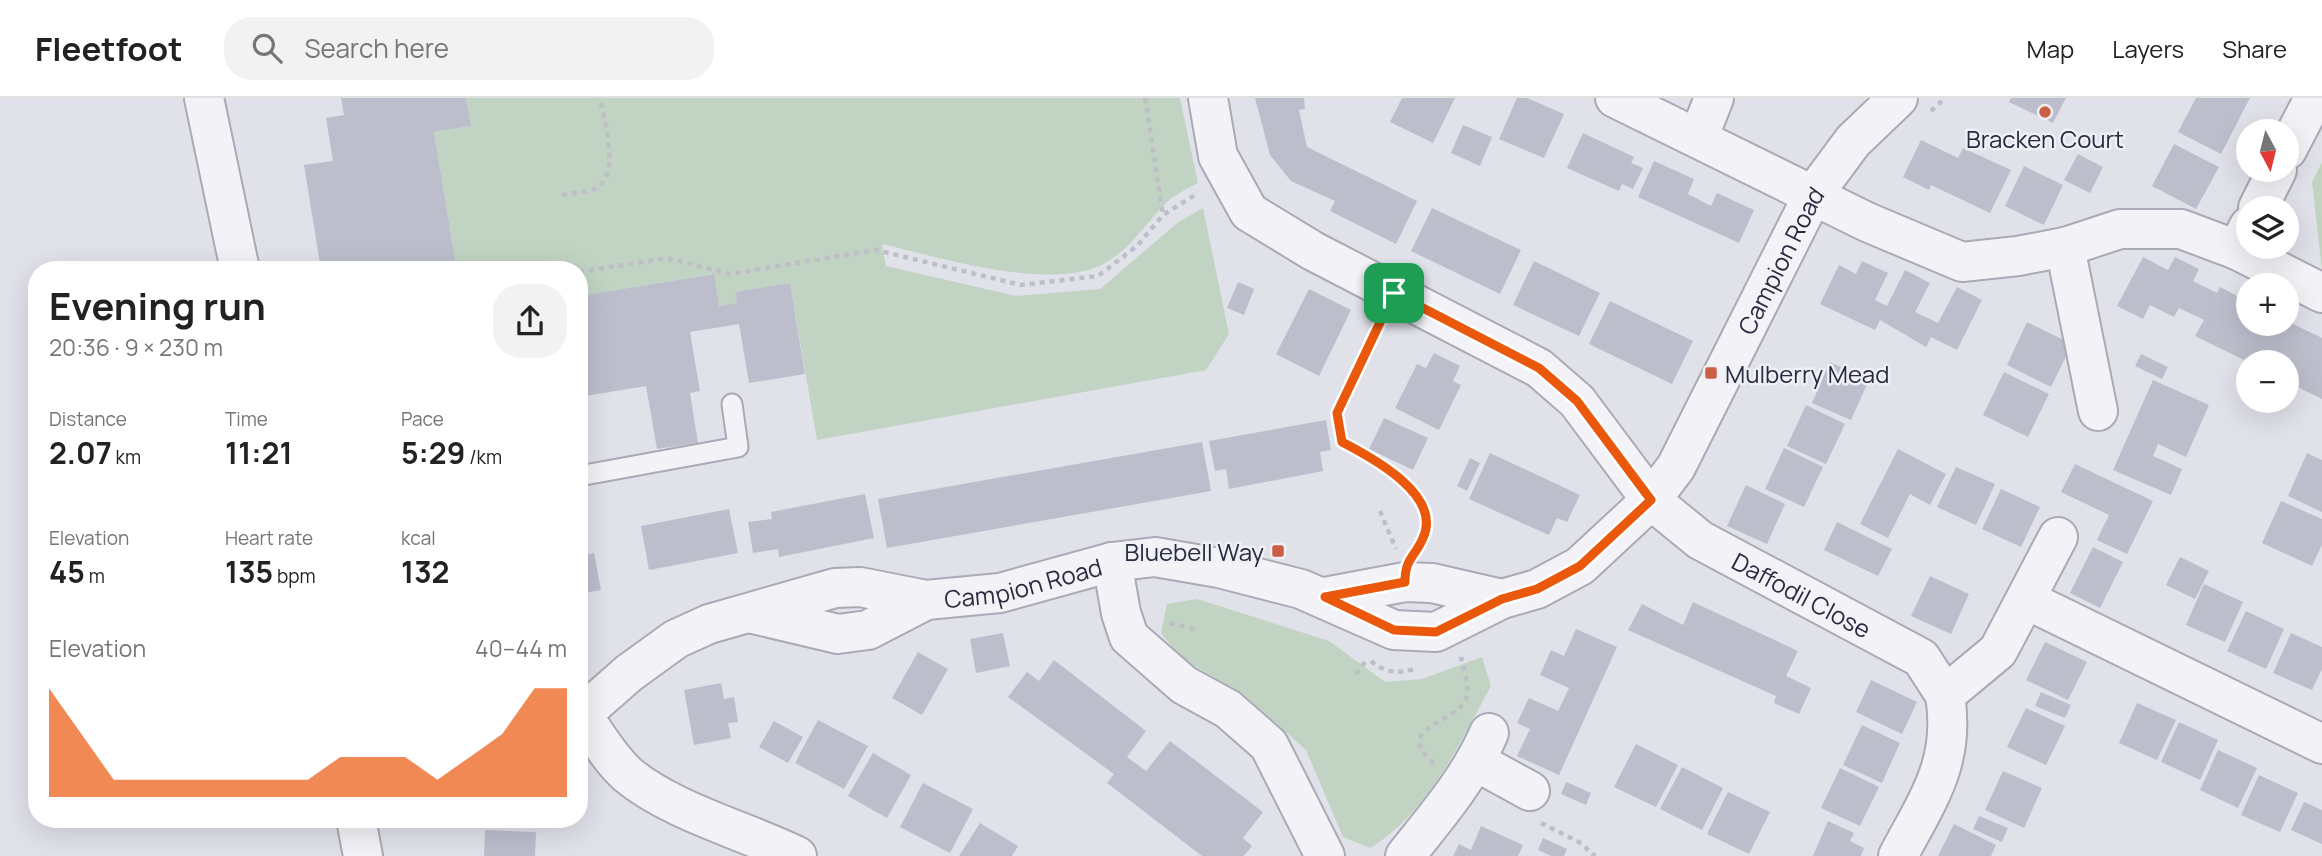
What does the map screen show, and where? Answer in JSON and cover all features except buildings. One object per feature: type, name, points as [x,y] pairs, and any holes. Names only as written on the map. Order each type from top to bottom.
[{"type":"street","points":[[204,98],[238,261]]},
{"type":"street","name":"Daffodil Close","points":[[1208,98],[1218,156],[1249,212],[1313,251],[1539,368],[1577,401],[1651,500],[1700,540],[1921,659],[1945,695],[1950,725],[1941,774],[1898,856]]},
{"type":"street","points":[[1615,98],[1699,136],[1867,222],[1962,262],[2018,256],[2065,247],[2120,229],[2181,229],[2236,237]]},
{"type":"street","points":[[1699,136],[1713,98]]},
{"type":"street","name":"Campion Road","points":[[588,711],[629,673],[676,639],[709,624],[835,588],[859,587],[926,600],[1000,593],[1112,562],[1155,557],[1219,568],[1325,597],[1367,620],[1406,633],[1436,632],[1502,599],[1537,589],[1580,566],[1651,500],[1676,467],[1814,195],[1853,141],[1898,98]]},
{"type":"street","points":[[2300,125],[2314,98]]},
{"type":"street","points":[[2065,247],[2098,411]]},
{"type":"street","points":[[2273,259],[2322,293]]},
{"type":"street","points":[[1945,695],[1998,651],[2058,537]]},
{"type":"street","points":[[1112,562],[1121,612],[1129,637],[1184,685],[1228,709],[1269,745],[1325,856]]},
{"type":"street","name":"Campion Road","points":[[1325,597],[1401,567],[1432,583],[1502,599]]},
{"type":"street","points":[[2027,600],[2322,744]]},
{"type":"street","points":[[588,727],[628,775],[656,795],[797,856]]},
{"type":"street","points":[[1405,856],[1476,760],[1530,791]]},
{"type":"street","points":[[358,828],[363,856]]},
{"type":"lane","points":[[588,474],[738,447],[732,404]]},
{"type":"path","points":[[562,195],[597,188],[608,175],[610,160],[600,98]]},
{"type":"path","points":[[1145,98],[1163,215]]},
{"type":"path","points":[[588,271],[667,258],[730,274],[876,250],[1021,285],[1098,276],[1137,246],[1163,215],[1200,192]]},
{"type":"path","points":[[1380,511],[1401,567],[1405,566],[1424,537],[1424,516],[1417,497],[1395,474],[1342,442],[1337,413],[1394,293]]},
{"type":"path","points":[[1163,622],[1197,631]]},
{"type":"path","points":[[1449,657],[1460,653],[1467,687],[1466,700],[1458,711],[1425,728],[1420,741],[1424,755],[1476,760]]},
{"type":"path","points":[[1356,674],[1368,658]]},
{"type":"green space","points":[[466,98],[1180,98],[1198,183],[1169,200],[1127,246],[1109,261],[1077,272],[1050,275],[1022,273],[961,263],[882,244],[886,266],[1016,296],[1100,289],[1177,223],[1203,208],[1229,334],[1206,370],[817,440],[790,283],[735,292],[737,303],[719,306],[713,274],[588,295],[588,261],[456,261],[434,132],[471,126]]},
{"type":"green space","points":[[2322,162],[2322,270],[2312,182]]},
{"type":"green space","points":[[1197,599],[1329,641],[1385,682],[1422,679],[1482,657],[1491,686],[1454,754],[1425,797],[1391,833],[1370,848],[1343,837],[1306,750],[1242,693],[1181,658],[1161,633],[1167,604]]},
{"type":"place","name":"Bracken Court","points":[[2045,112]]},
{"type":"place","name":"Mulberry Mead","points":[[1711,373]]},
{"type":"place","name":"Bluebell Way","points":[[1278,551]]},
{"type":"route","points":[[1394,293],[1539,368],[1577,401],[1651,500],[1580,566],[1537,589],[1502,599],[1436,632],[1406,633],[1394,630],[1367,620],[1325,597],[1405,582],[1405,566],[1424,537],[1424,516],[1417,497],[1395,474],[1342,442],[1337,413],[1394,293]]}]
